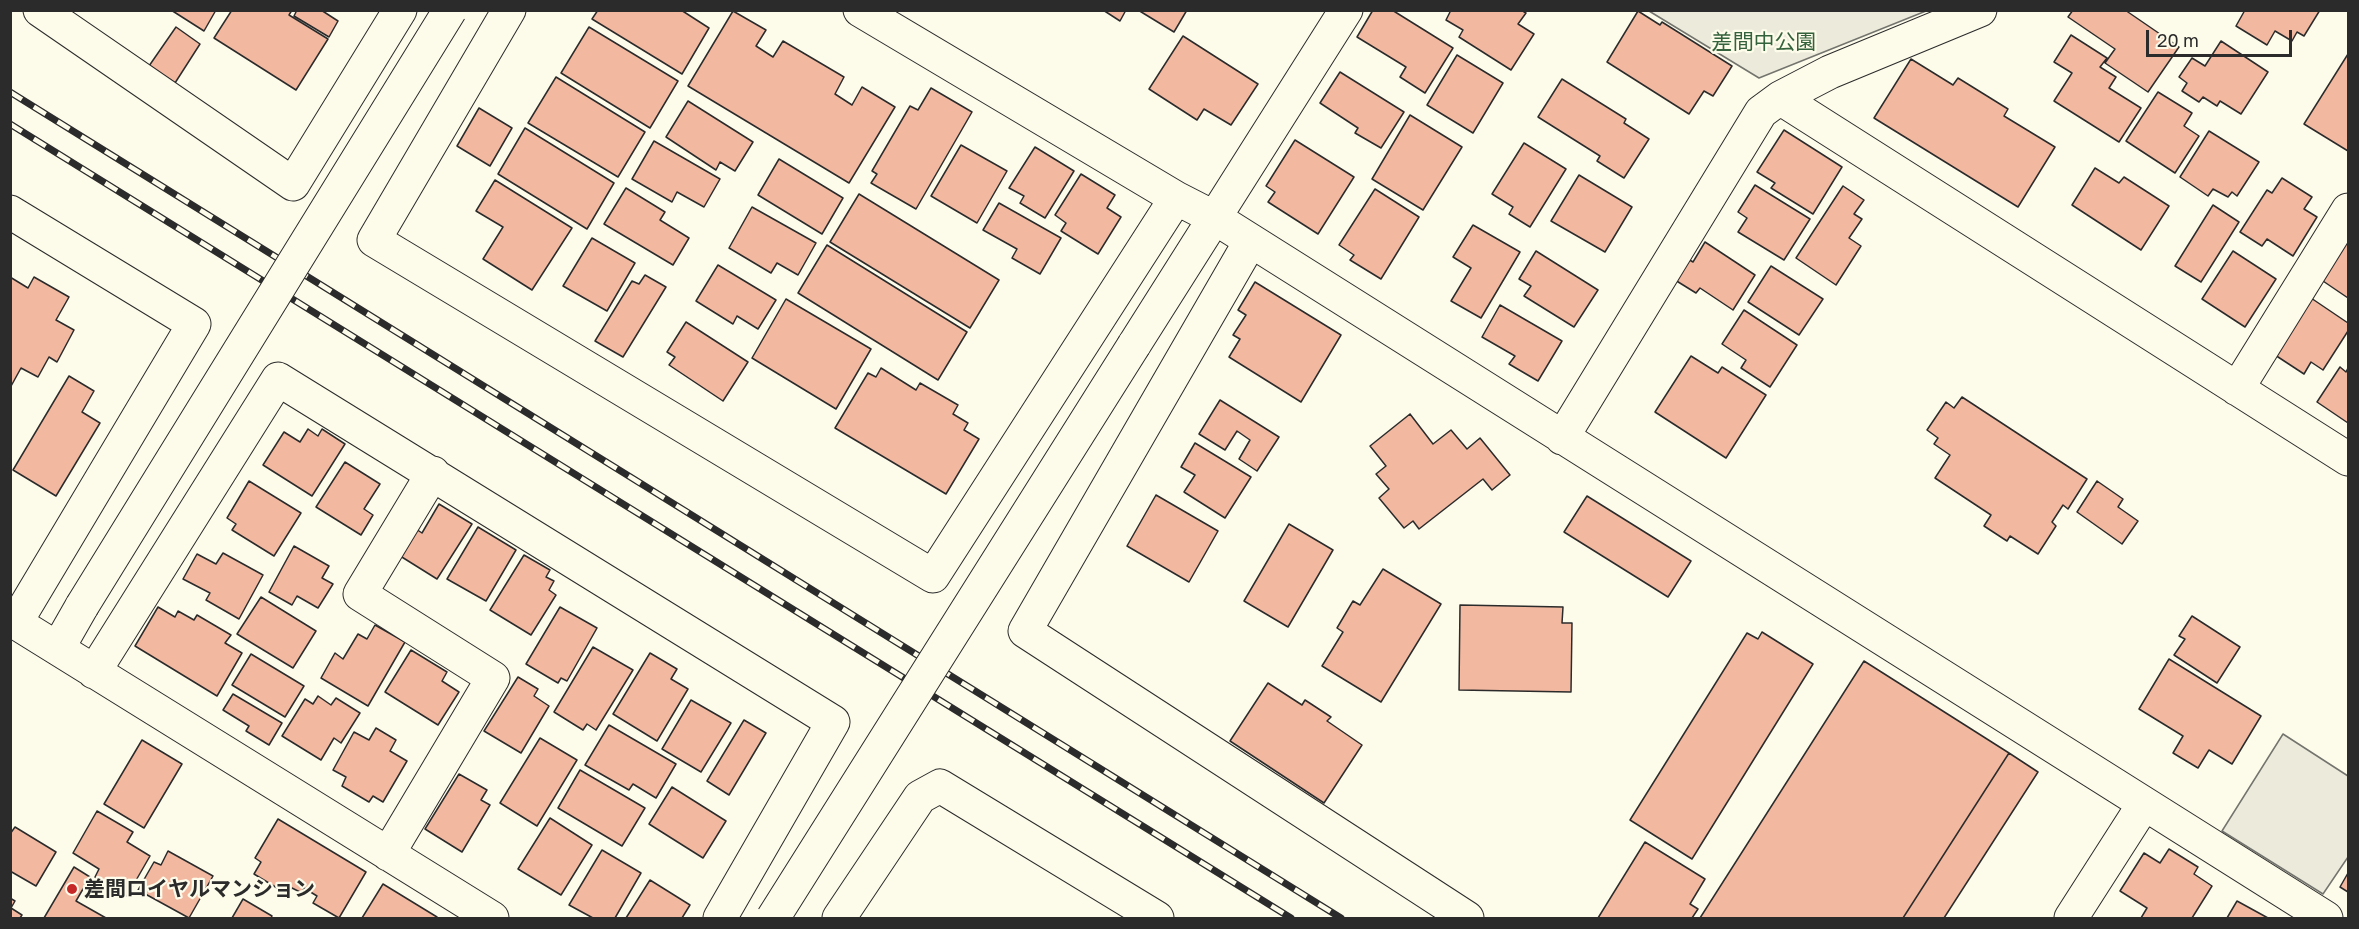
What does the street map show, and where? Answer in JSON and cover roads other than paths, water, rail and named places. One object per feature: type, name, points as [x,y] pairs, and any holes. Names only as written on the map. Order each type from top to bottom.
[{"type":"street","points":[[40,10],[292,184],[400,10]]},
{"type":"street","points":[[58,648],[450,10]]},
{"type":"street","points":[[509,10],[374,240],[933,576],[1176,198]]},
{"type":"street","points":[[860,10],[1176,198],[1215,218],[2326,918]]},
{"type":"street","points":[[773,918],[1346,10]]},
{"type":"street","points":[[1562,438],[1761,111],[1780,98],[1830,72],[1980,10]]},
{"type":"street","points":[[1780,98],[2349,459]]},
{"type":"street","points":[[2237,389],[2349,210]]},
{"type":"street","points":[[10,212],[194,324],[13,621],[492,918]]},
{"type":"street","points":[[1250,242],[1025,631],[1467,918]]},
{"type":"street","points":[[94,672],[278,379],[833,722],[720,918]]},
{"type":"street","points":[[388,854],[493,678],[360,594],[433,473]]},
{"type":"street","points":[[839,918],[920,797],[940,786],[1157,918]]},
{"type":"street","points":[[2071,918],[2144,804]]},
{"type":"railway","points":[[10,92],[1341,918]]},
{"type":"railway","points":[[10,124],[1291,918]]},
{"type":"place","name":"差間ロイヤルマンション","points":[[72,889]]},
{"type":"park label","name":"差間中公園","points":[[1764,42]]}]
